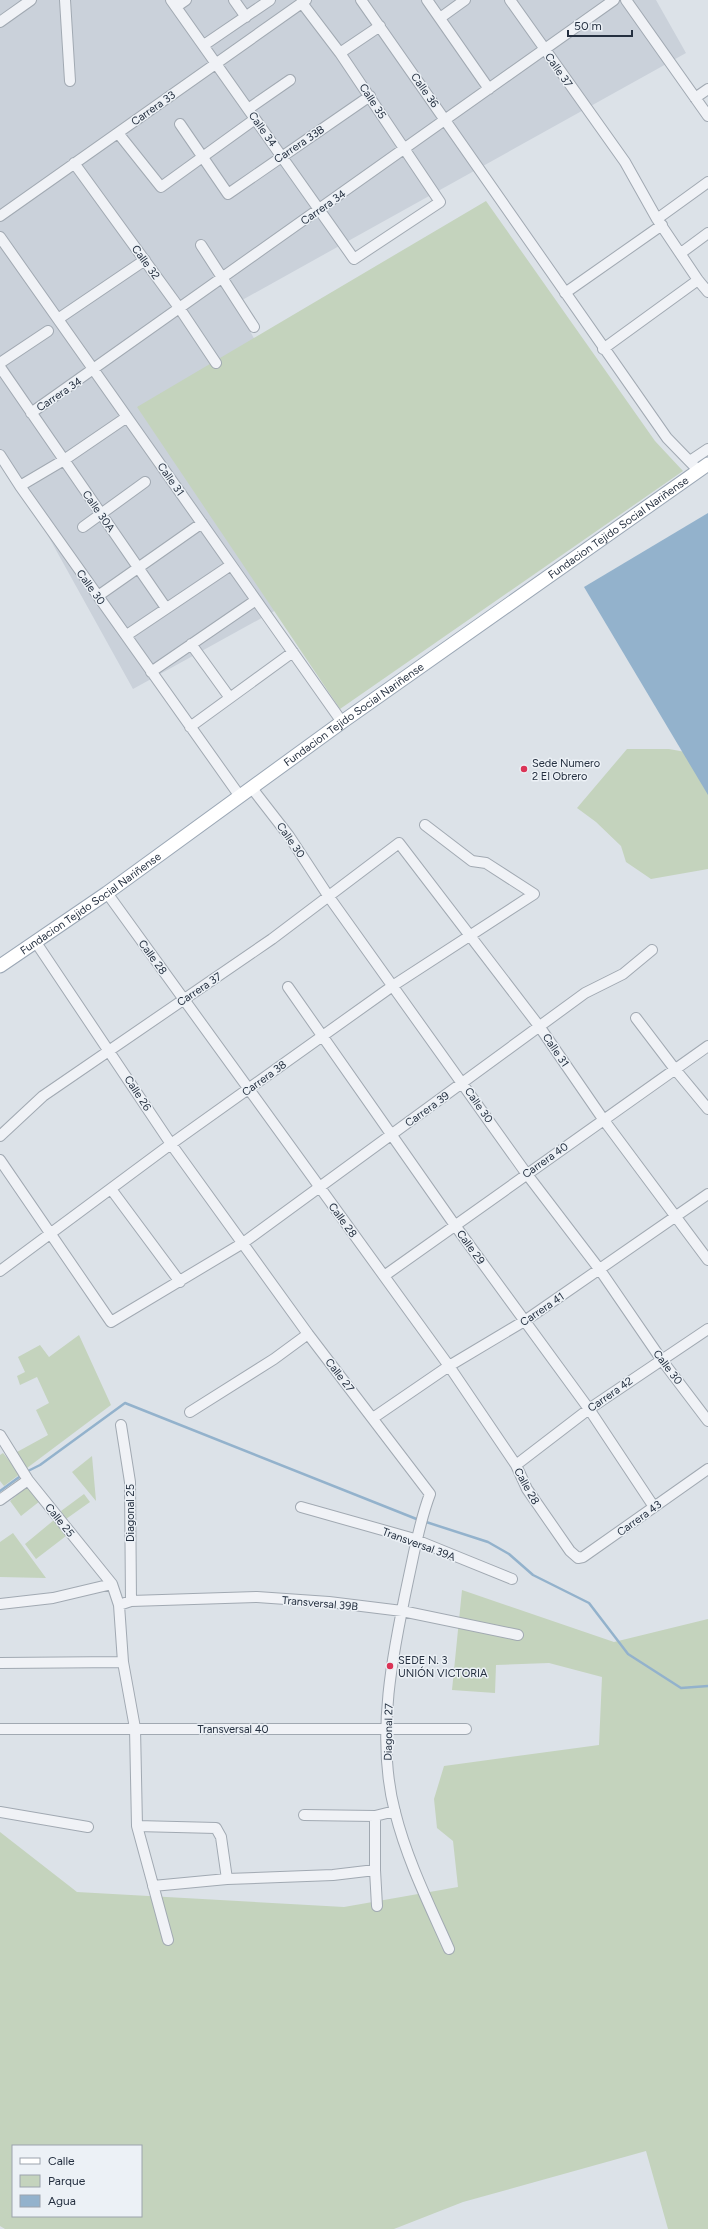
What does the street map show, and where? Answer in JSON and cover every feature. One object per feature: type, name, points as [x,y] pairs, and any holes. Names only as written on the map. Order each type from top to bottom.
[{"type":"main road","name":"Fundacion Tejido Social Nariñense","points":[[0,966],[107,893],[239,795],[699,465]]},
{"type":"street","points":[[65,0],[70,81]]},
{"type":"street","points":[[174,3],[186,0]]},
{"type":"street","points":[[234,0],[246,17]]},
{"type":"street","points":[[204,46],[270,0]]},
{"type":"street","name":"Calle 36","points":[[361,0],[489,181],[603,349],[667,438],[699,465]]},
{"type":"street","points":[[427,0],[489,89]]},
{"type":"street","points":[[440,18],[465,0]]},
{"type":"street","name":"Calle 37","points":[[510,0],[625,162],[660,222],[704,285]]},
{"type":"street","name":"Carrera 34","points":[[32,413],[614,0]]},
{"type":"street","points":[[626,0],[708,116]]},
{"type":"street","name":"Calle 35","points":[[304,1],[370,96],[440,202],[354,258]]},
{"type":"street","name":"Carrera 33","points":[[0,216],[304,1]]},
{"type":"street","points":[[0,22],[24,2]]},
{"type":"street","name":"Calle 34","points":[[174,3],[354,258]]},
{"type":"street","points":[[340,53],[380,26]]},
{"type":"street","points":[[248,108],[290,80]]},
{"type":"street","points":[[695,98],[708,89]]},
{"type":"street","name":"Carrera 33B","points":[[202,157],[228,194],[370,96]]},
{"type":"street","points":[[118,133],[161,186],[255,119]]},
{"type":"street","points":[[180,124],[202,157]]},
{"type":"street","name":"Calle 32","points":[[74,163],[180,309],[216,363]]},
{"type":"street","points":[[565,293],[660,222],[708,182]]},
{"type":"street","points":[[681,253],[708,234]]},
{"type":"street","name":"Calle 31","points":[[0,237],[342,722]]},
{"type":"street","points":[[201,245],[254,327]]},
{"type":"street","points":[[58,319],[145,260]]},
{"type":"street","points":[[603,349],[704,285]]},
{"type":"street","points":[[0,363],[48,331]]},
{"type":"street","points":[[0,367],[32,413]]},
{"type":"street","name":"Calle 30A","points":[[32,413],[166,608]]},
{"type":"street","points":[[20,486],[64,460],[127,417]]},
{"type":"street","points":[[699,465],[708,449]]},
{"type":"street","name":"Calle 30","points":[[0,455],[20,486],[239,795]]},
{"type":"street","points":[[83,527],[145,482]]},
{"type":"street","points":[[98,596],[202,523]]},
{"type":"street","points":[[127,635],[231,565]]},
{"type":"street","points":[[151,672],[256,600]]},
{"type":"street","points":[[192,644],[230,698]]},
{"type":"street","points":[[190,727],[293,652]]},
{"type":"street","name":"Calle 30","points":[[251,787],[289,836],[329,897],[394,985],[526,1173],[600,1270],[661,1359],[708,1421]]},
{"type":"street","name":"Carrera 38","points":[[0,1271],[171,1144],[249,1090],[394,985],[534,894],[486,863],[472,861],[425,825]]},
{"type":"street","name":"Calle 31","points":[[398,843],[539,1026],[603,1119],[708,1260]]},
{"type":"street","name":"Carrera 37","points":[[0,1136],[43,1096],[109,1049],[272,939],[398,843]]},
{"type":"street","name":"Calle 28","points":[[107,893],[449,1366],[516,1465],[527,1489],[570,1551]]},
{"type":"street","name":"Calle 26","points":[[35,941],[109,1049],[171,1144],[242,1243]]},
{"type":"street","name":"Carrera 39","points":[[50,1233],[111,1322],[180,1282],[242,1243],[318,1186],[392,1135],[585,993],[623,974],[652,950]]},
{"type":"street","name":"Calle 29","points":[[288,987],[454,1224],[526,1320],[654,1507]]},
{"type":"street","points":[[636,1018],[674,1068],[708,1109]]},
{"type":"street","name":"Carrera 40","points":[[384,1276],[454,1224],[674,1068],[708,1046]]},
{"type":"street","points":[[0,1160],[50,1233]]},
{"type":"street","points":[[111,1189],[180,1282]]},
{"type":"street","name":"Carrera 41","points":[[373,1418],[449,1366],[526,1320],[708,1194]]},
{"type":"street","name":"Calle 27","points":[[242,1243],[308,1334],[430,1494],[425,1507]]},
{"type":"street","name":"Carrera 42","points":[[516,1465],[588,1409],[708,1328]]},
{"type":"street","points":[[190,1412],[274,1359],[308,1334]]},
{"type":"street","name":"Diagonal 25","points":[[121,1425],[130,1482],[131,1601]]},
{"type":"street","name":"Calle 25","points":[[0,1435],[25,1476],[112,1584],[119,1605]]},
{"type":"street","name":"Carrera 43","points":[[570,1551],[578,1558],[583,1557],[708,1470]]},
{"type":"street","points":[[0,1500],[25,1476]]},
{"type":"street","name":"Transversal 39A","points":[[301,1507],[417,1541],[512,1579]]},
{"type":"street","name":"Diagonal 27","points":[[425,1507],[419,1528],[402,1611],[390,1681],[387,1728],[388,1771],[395,1811],[412,1866],[449,1950]]},
{"type":"street","points":[[0,1604],[53,1598],[112,1584]]},
{"type":"street","name":"Transversal 39B","points":[[119,1605],[131,1601],[257,1597],[329,1602],[402,1611],[518,1635]]},
{"type":"street","points":[[119,1605],[123,1662],[135,1728],[137,1826],[168,1940]]},
{"type":"street","points":[[0,1663],[123,1662]]},
{"type":"street","name":"Transversal 40","points":[[0,1729],[466,1729]]},
{"type":"street","points":[[304,1815],[375,1816],[395,1811]]},
{"type":"street","points":[[0,1812],[88,1827]]},
{"type":"street","points":[[375,1816],[377,1906]]},
{"type":"street","points":[[137,1826],[216,1828],[221,1836],[226,1879]]},
{"type":"street","points":[[154,1886],[226,1879],[333,1875],[375,1870]]},
{"type":"shaded area","points":[[0,0],[656,0],[686,53],[235,304],[374,556],[133,689],[0,449]]},
{"type":"green space","points":[[486,201],[655,441],[683,471],[340,709],[137,407]]},
{"type":"green space","points":[[627,749],[669,749],[691,753],[708,787],[708,869],[651,879],[626,862],[621,846],[596,822],[577,808]]},
{"type":"green space","points":[[79,1335],[111,1405],[27,1468],[17,1452],[48,1435],[36,1410],[49,1403],[37,1377],[20,1385],[17,1376],[25,1372],[18,1357],[40,1345],[49,1357]]},
{"type":"green space","points":[[3,1453],[20,1474],[4,1486],[0,1481],[0,1455]]},
{"type":"green space","points":[[92,1456],[96,1501],[72,1472]]},
{"type":"green space","points":[[28,1486],[40,1501],[21,1516],[10,1501]]},
{"type":"green space","points":[[84,1494],[90,1502],[66,1519],[61,1511]]},
{"type":"green space","points":[[54,1520],[66,1536],[36,1559],[25,1544]]},
{"type":"green space","points":[[13,1533],[46,1578],[0,1577],[0,1542]]},
{"type":"green space","points":[[462,1590],[614,1642],[708,1619],[708,2229],[668,2229],[646,2151],[463,2202],[394,2229],[5,2229],[0,2226],[0,1832],[77,1892],[344,1907],[458,1887],[453,1841],[437,1828],[434,1799],[444,1766],[599,1745],[602,1677],[549,1663],[496,1665],[495,1693],[452,1690]]},
{"type":"water","points":[[708,513],[708,795],[584,587]]},
{"type":"waterway","points":[[26,1472],[40,1465],[125,1403],[419,1520]]},
{"type":"waterway","points":[[0,1491],[22,1475]]},
{"type":"waterway","points":[[423,1521],[488,1542],[509,1554],[533,1575],[589,1603],[628,1654],[681,1688],[708,1686]]},
{"type":"place","name":"Sede Numero 2 El Obrero","points":[[524,769]]},
{"type":"place","name":"SEDE N. 3 UNIÓN VICTORIA","points":[[390,1666]]}]
